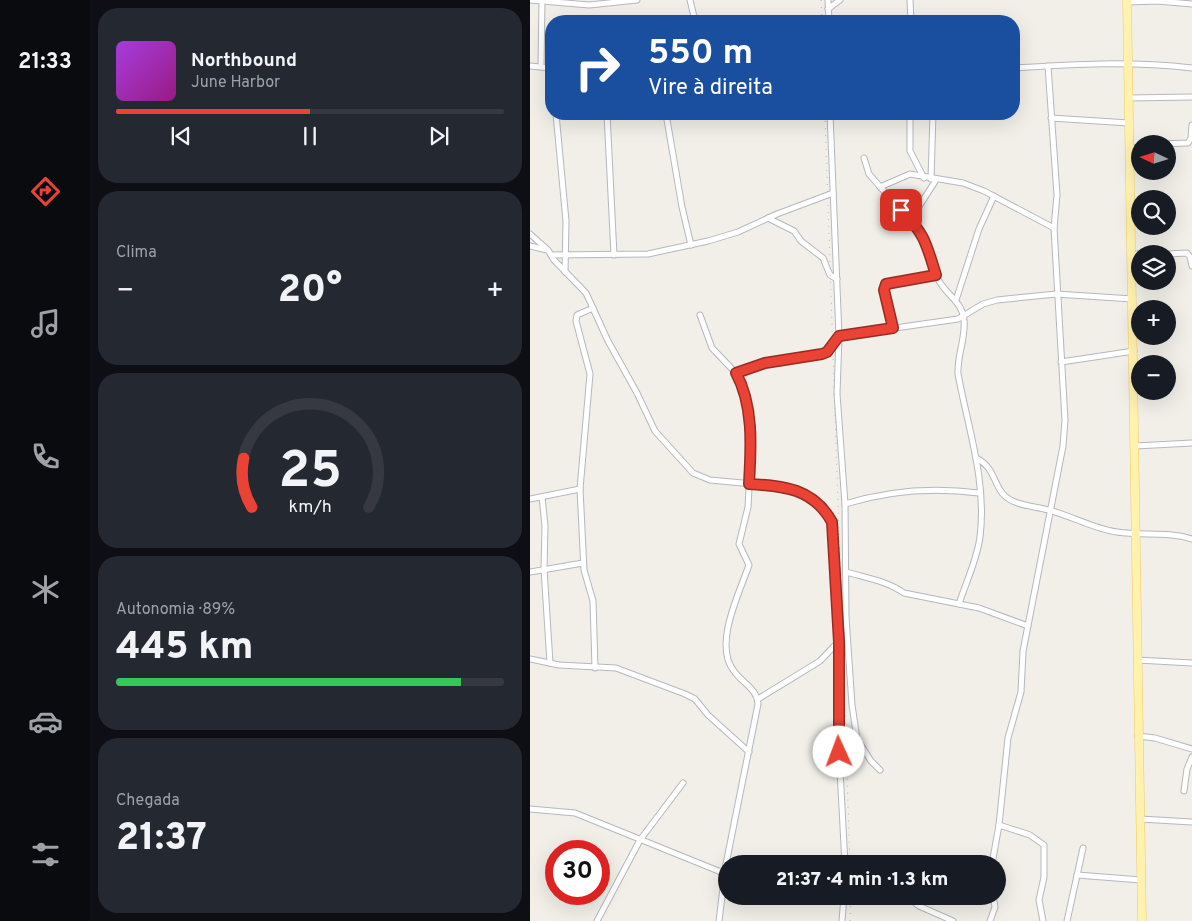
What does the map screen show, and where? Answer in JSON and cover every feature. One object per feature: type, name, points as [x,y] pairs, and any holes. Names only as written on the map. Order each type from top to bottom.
[{"type":"main road","points":[[1127,1],[1129,149],[1135,245]]},
{"type":"main road","points":[[1133,290],[1142,921]]},
{"type":"street","points":[[530,0],[580,5],[637,0]]},
{"type":"street","points":[[541,67],[542,0]]},
{"type":"street","points":[[690,0],[694,15]]},
{"type":"street","points":[[828,0],[828,15]]},
{"type":"street","points":[[828,9],[840,0]]},
{"type":"street","points":[[910,0],[911,15]]},
{"type":"street","points":[[1127,1],[1192,4]]},
{"type":"street","points":[[1020,68],[1128,63],[1192,68]]},
{"type":"street","points":[[530,66],[545,67]]},
{"type":"street","points":[[994,855],[999,825],[1008,738],[1022,692],[1022,659],[1049,510],[1063,446],[1065,420],[1056,294],[1054,228],[1056,195],[1048,66]]},
{"type":"street","points":[[1128,98],[1192,97]]},
{"type":"street","points":[[1051,118],[1129,123]]},
{"type":"street","points":[[557,120],[566,221],[566,272]]},
{"type":"street","points":[[607,120],[614,255]]},
{"type":"street","points":[[667,120],[690,245]]},
{"type":"street","points":[[830,120],[839,336],[838,394],[845,504],[846,617],[852,705],[856,716],[854,731],[871,761],[880,770]]},
{"type":"street","points":[[910,120],[910,151],[924,178]]},
{"type":"street","points":[[910,219],[934,180],[933,120]]},
{"type":"street","points":[[1176,143],[1188,142],[1191,138],[1192,125]]},
{"type":"street","points":[[864,158],[869,174],[910,219],[930,249],[936,275],[941,284],[956,300],[964,317],[965,332],[957,364],[976,458],[981,527],[978,548],[959,604]]},
{"type":"street","points":[[880,188],[907,174],[934,180],[962,183],[994,196],[1054,228]]},
{"type":"street","points":[[530,246],[549,252],[566,254],[648,254],[727,236],[832,193]]},
{"type":"street","points":[[956,300],[979,228],[994,196]]},
{"type":"street","points":[[768,218],[794,231],[801,241],[823,258],[830,275],[836,279]]},
{"type":"street","points":[[530,234],[586,293],[608,341],[660,438],[694,473],[702,478],[786,487],[824,506],[832,522],[839,642],[838,732],[844,855]]},
{"type":"street","points":[[1176,254],[1187,253],[1192,266]]},
{"type":"street","points":[[893,328],[884,290],[886,284],[936,275]]},
{"type":"street","points":[[736,373],[765,363],[822,354],[827,352],[839,336],[964,317],[990,301],[1056,294],[1132,299]]},
{"type":"street","points":[[593,308],[577,315],[576,321],[590,374],[580,489],[584,574],[594,602],[595,668]]},
{"type":"street","points":[[700,315],[712,348],[736,373],[745,397],[749,428],[748,507],[739,544],[749,565],[734,609],[725,648],[730,665],[758,699],[728,855]]},
{"type":"street","points":[[1061,362],[1134,351]]},
{"type":"street","points":[[1135,446],[1192,443]]},
{"type":"street","points":[[976,458],[989,467],[1000,491],[1006,497],[1024,506],[1049,510],[1096,528],[1135,534],[1169,534],[1192,540]]},
{"type":"street","points":[[530,499],[580,489]]},
{"type":"street","points":[[845,504],[867,497],[913,489],[947,489],[979,493]]},
{"type":"street","points":[[542,497],[545,526],[544,570],[550,663]]},
{"type":"street","points":[[530,572],[583,562]]},
{"type":"street","points":[[846,572],[884,582],[904,593],[959,604],[1028,626]]},
{"type":"street","points":[[758,699],[820,661],[839,642]]},
{"type":"street","points":[[530,659],[550,663],[624,670],[695,699],[708,715],[749,752]]},
{"type":"street","points":[[1137,660],[1192,663]]},
{"type":"street","points":[[1138,736],[1155,738],[1192,749]]},
{"type":"street","points":[[1184,792],[1187,769],[1192,757]]},
{"type":"street","points":[[598,921],[640,840],[683,783]]},
{"type":"street","points":[[530,809],[571,811],[718,870]]},
{"type":"street","points":[[1140,819],[1192,822]]},
{"type":"street","points":[[999,825],[1030,835],[1044,845],[1044,876],[1039,900],[1043,921]]},
{"type":"street","points":[[1067,921],[1083,848]]},
{"type":"street","points":[[1078,875],[1141,880]]},
{"type":"street","points":[[719,921],[721,905]]},
{"type":"street","points":[[842,921],[843,905]]},
{"type":"street","points":[[918,905],[953,921]]},
{"type":"street","points":[[990,921],[996,905]]},
{"type":"railway","points":[[821,0],[822,15]]},
{"type":"railway","points":[[825,120],[850,855]]},
{"type":"railway","points":[[850,921],[851,905]]},
{"type":"route","points":[[839,752],[839,642],[832,522],[824,506],[813,499],[786,487],[749,484],[751,451],[749,428],[745,397],[741,382],[736,373],[765,363],[788,361],[808,355],[825,353],[839,336],[893,328],[884,290],[886,284],[936,275],[930,249],[924,237],[901,210]]}]
